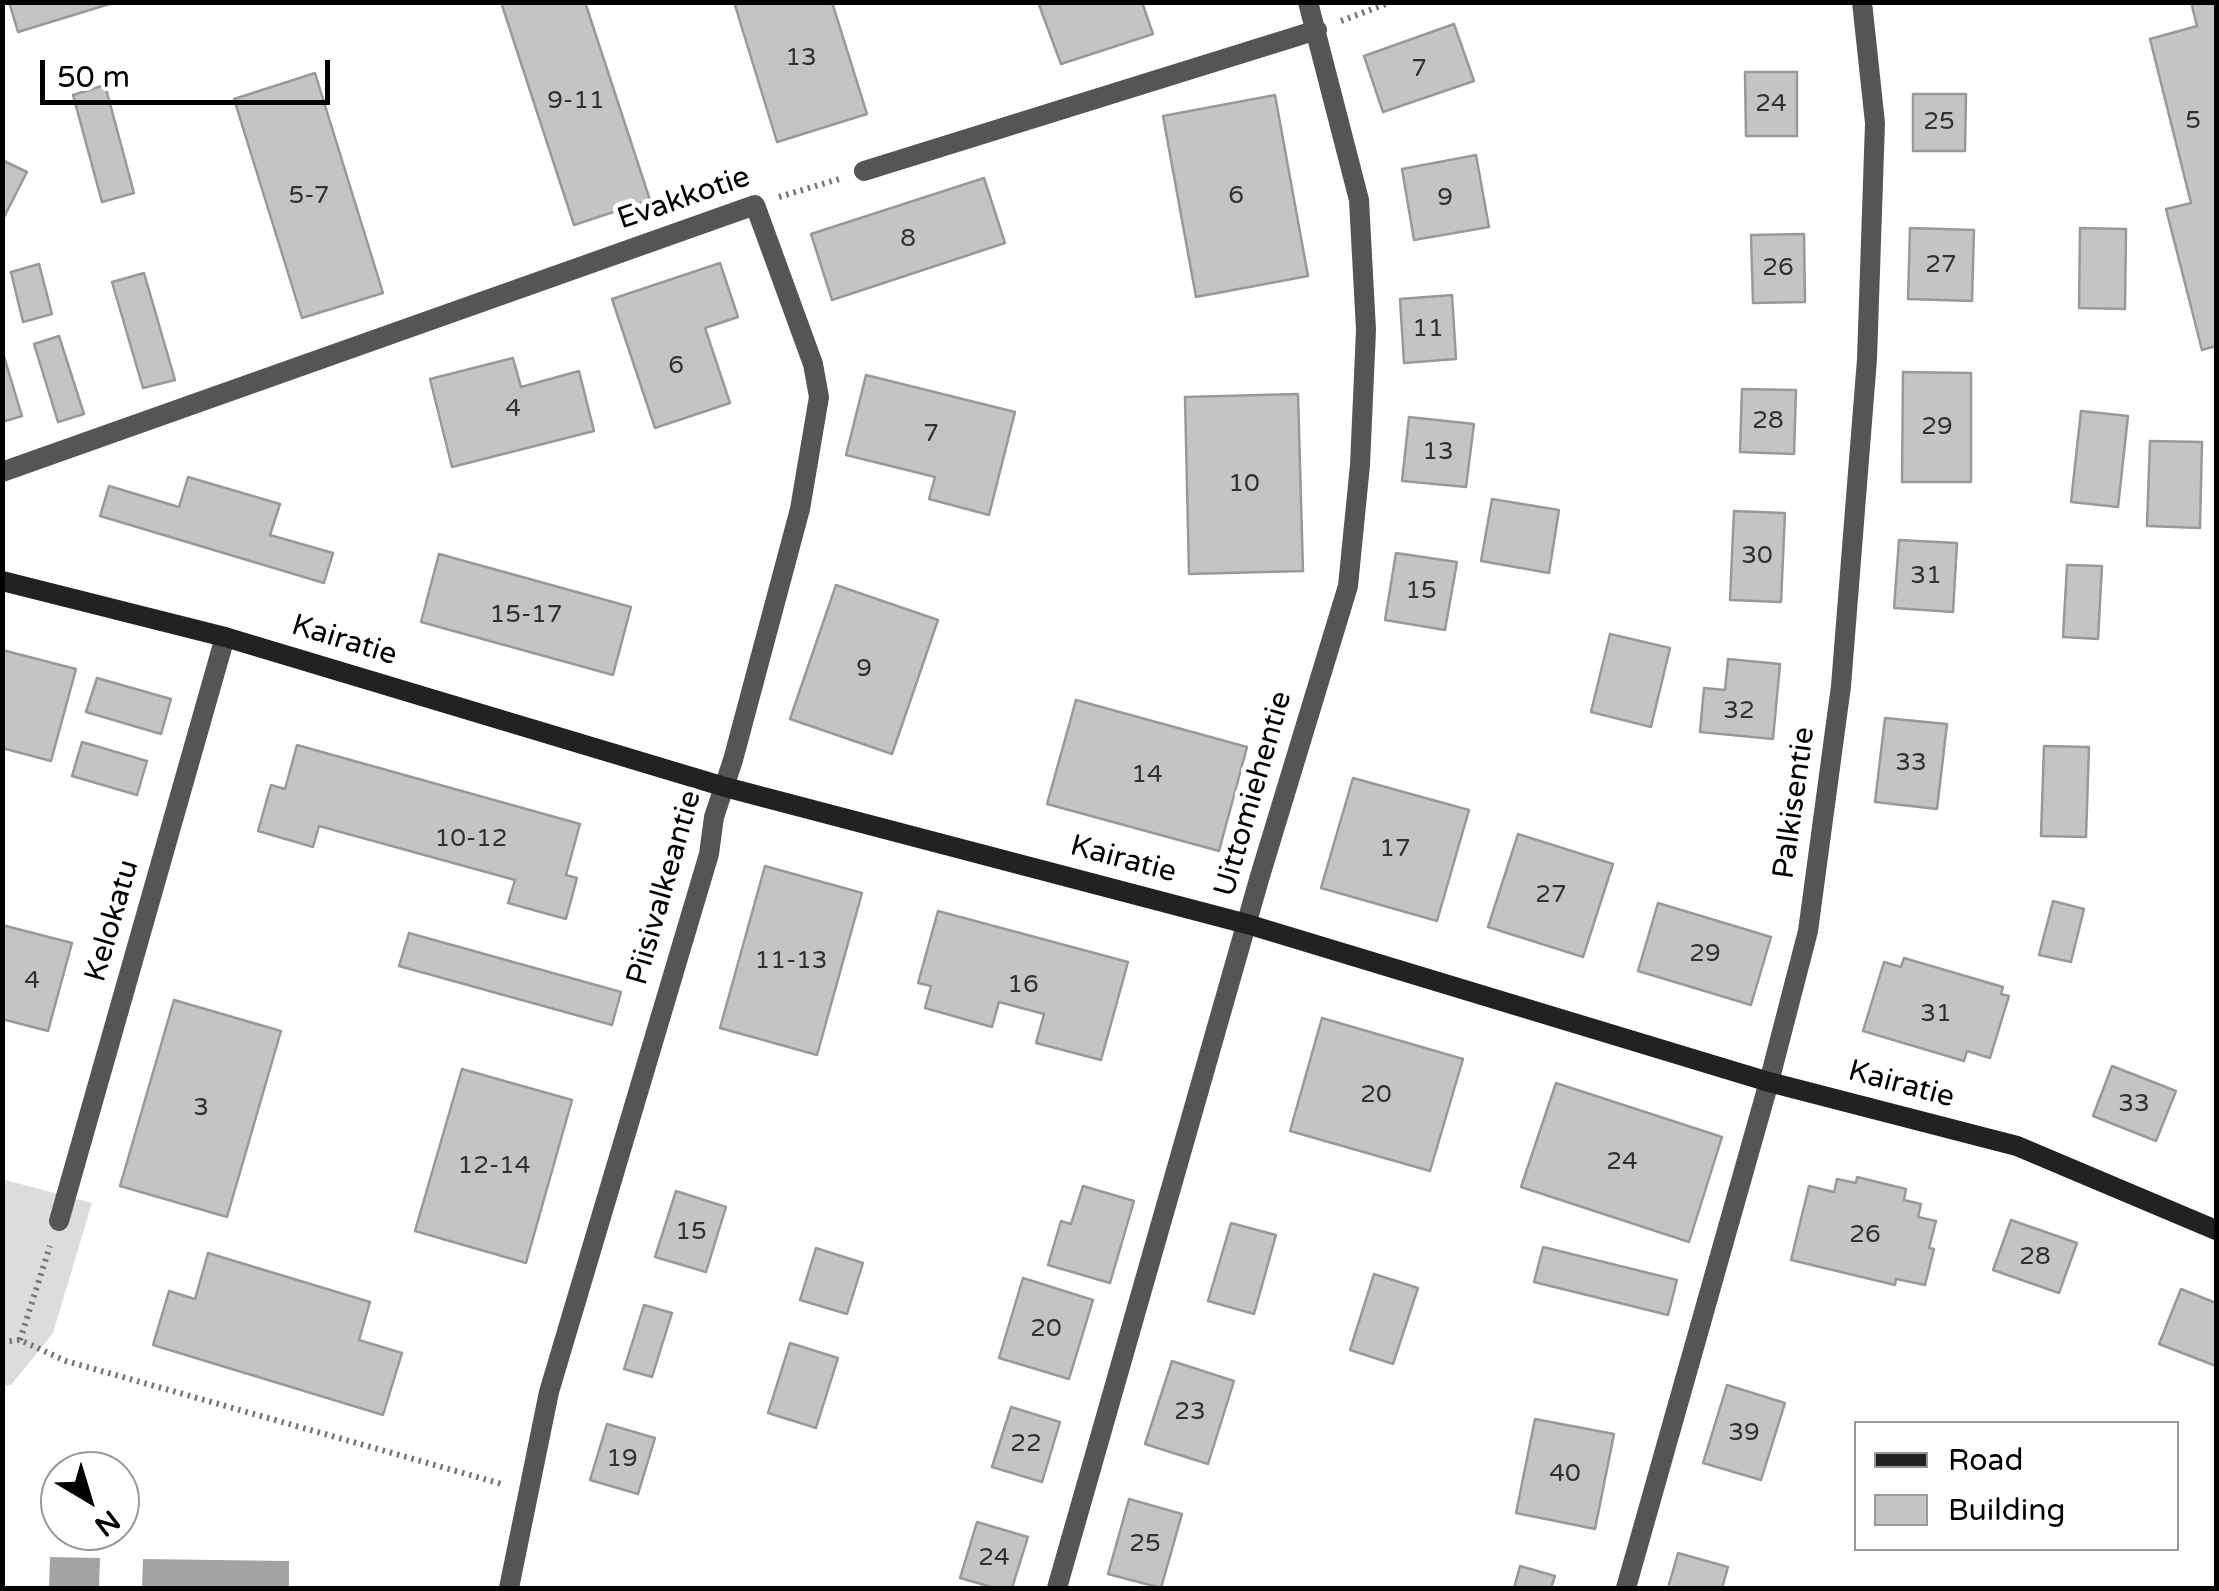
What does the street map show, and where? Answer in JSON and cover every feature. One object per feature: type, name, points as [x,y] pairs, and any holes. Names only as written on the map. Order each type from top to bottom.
[{"type":"main road","name":"Kairatie","points":[[2,581],[226,637],[725,787],[1247,924],[1769,1082],[2017,1146],[2216,1230]]},
{"type":"street","name":"Uittomiehentie","points":[[1057,1588],[1348,586],[1360,465],[1366,330],[1359,200],[1308,2]]},
{"type":"street","name":"Palkisentie","points":[[1626,1588],[1808,931],[1841,686],[1868,359],[1875,123],[1862,2]]},
{"type":"street","points":[[864,171],[1317,30]]},
{"type":"street","name":"Evakkotie","points":[[2,472],[755,205]]},
{"type":"street","name":"Piisivalkeantie","points":[[509,1588],[550,1392],[708,854],[714,816],[800,509],[819,397],[813,364],[755,205]]},
{"type":"street","name":"Kelokatu","points":[[58,1220],[226,637]]},
{"type":"path","points":[[1317,30],[1391,2]]},
{"type":"path","name":"Evakkotie","points":[[755,205],[864,171]]},
{"type":"path","points":[[20,1340],[58,1220]]},
{"type":"path","points":[[2,1342],[20,1340],[66,1361],[503,1485]]},
{"type":"shaded area","points":[[2,1179],[92,1203],[53,1333],[11,1385],[3,1386]]},
{"type":"shaded area","points":[[50,1557],[100,1558],[99,1588],[49,1588]]},
{"type":"shaded area","points":[[143,1559],[289,1561],[289,1588],[142,1588]]},
{"type":"building","points":[[9,2],[116,2],[18,32]]},
{"type":"building","points":[[501,2],[585,2],[650,200],[574,225]]},
{"type":"building","points":[[734,2],[832,2],[867,114],[777,142]]},
{"type":"building","points":[[1038,2],[1142,2],[1153,34],[1061,64]]},
{"type":"building","points":[[2191,2],[2216,2],[2216,346],[2202,350],[2166,209],[2191,203],[2150,39],[2197,26]]},
{"type":"building","points":[[1454,24],[1474,81],[1383,112],[1364,56]]},
{"type":"building","points":[[1745,72],[1797,72],[1797,136],[1746,136]]},
{"type":"building","points":[[315,73],[383,293],[302,318],[234,99]]},
{"type":"building","points":[[105,85],[134,193],[102,202],[73,95]]},
{"type":"building","points":[[1913,94],[1966,94],[1965,151],[1913,151]]},
{"type":"building","points":[[1275,95],[1308,276],[1196,297],[1163,116]]},
{"type":"building","points":[[1476,155],[1489,227],[1414,240],[1402,169]]},
{"type":"building","points":[[2,160],[27,172],[2,221]]},
{"type":"building","points":[[984,178],[1005,243],[832,300],[811,234]]},
{"type":"building","points":[[1910,228],[1974,230],[1972,301],[1908,299]]},
{"type":"building","points":[[2080,228],[2126,229],[2125,309],[2079,308]]},
{"type":"building","points":[[1804,234],[1805,302],[1753,303],[1751,235]]},
{"type":"building","points":[[720,263],[738,317],[705,328],[730,403],[655,428],[612,299]]},
{"type":"building","points":[[39,264],[52,314],[23,322],[11,272]]},
{"type":"building","points":[[144,273],[175,380],[143,388],[112,282]]},
{"type":"building","points":[[1452,295],[1456,359],[1404,363],[1400,299]]},
{"type":"building","points":[[59,336],[84,414],[58,422],[34,344]]},
{"type":"building","points":[[2,350],[22,416],[2,422]]},
{"type":"building","points":[[513,358],[521,387],[579,371],[594,431],[452,467],[430,379]]},
{"type":"building","points":[[1903,372],[1971,373],[1971,482],[1902,482]]},
{"type":"building","points":[[866,375],[1015,412],[989,515],[929,499],[935,477],[846,455]]},
{"type":"building","points":[[1742,389],[1796,390],[1794,454],[1740,452]]},
{"type":"building","points":[[1298,394],[1303,571],[1189,574],[1185,397]]},
{"type":"building","points":[[2081,411],[2128,416],[2118,507],[2071,502]]},
{"type":"building","points":[[1409,417],[1474,424],[1466,487],[1402,481]]},
{"type":"building","points":[[2150,441],[2202,442],[2200,528],[2147,526]]},
{"type":"building","points":[[188,477],[280,504],[270,535],[333,553],[324,583],[100,516],[109,486],[179,507]]},
{"type":"building","points":[[1492,499],[1559,510],[1549,573],[1481,561]]},
{"type":"building","points":[[1734,511],[1785,513],[1781,602],[1730,600]]},
{"type":"building","points":[[1899,540],[1957,543],[1953,612],[1894,608]]},
{"type":"building","points":[[1396,553],[1457,562],[1445,630],[1385,620]]},
{"type":"building","points":[[439,554],[631,607],[613,675],[421,622]]},
{"type":"building","points":[[2067,565],[2102,566],[2098,639],[2063,637]]},
{"type":"building","points":[[836,585],[938,620],[892,754],[790,719]]},
{"type":"building","points":[[1610,634],[1670,648],[1651,727],[1591,712]]},
{"type":"building","points":[[2,650],[76,669],[51,761],[2,748]]},
{"type":"building","points":[[1728,659],[1780,664],[1773,739],[1700,732],[1704,688],[1725,690]]},
{"type":"building","points":[[97,678],[171,699],[161,734],[86,712]]},
{"type":"building","points":[[1076,700],[1247,747],[1219,851],[1047,804]]},
{"type":"building","points":[[1885,718],[1947,724],[1937,809],[1875,802]]},
{"type":"building","points":[[82,742],[147,761],[137,795],[72,776]]},
{"type":"building","points":[[297,745],[580,824],[566,875],[577,878],[566,919],[508,903],[515,880],[319,826],[313,847],[258,831],[271,785],[285,789]]},
{"type":"building","points":[[2044,746],[2089,747],[2086,837],[2041,836]]},
{"type":"building","points":[[1353,778],[1469,810],[1437,921],[1321,888]]},
{"type":"building","points":[[1518,834],[1613,864],[1583,957],[1488,927]]},
{"type":"building","points":[[765,866],[862,893],[817,1055],[720,1028]]},
{"type":"building","points":[[2053,901],[2084,909],[2071,962],[2039,955]]},
{"type":"building","points":[[1658,903],[1771,937],[1751,1005],[1638,971]]},
{"type":"building","points":[[938,911],[1128,962],[1101,1060],[1036,1043],[1044,1014],[999,1002],[992,1027],[925,1008],[931,986],[918,983]]},
{"type":"building","points":[[2,925],[72,943],[48,1031],[2,1019]]},
{"type":"building","points":[[409,933],[621,992],[612,1025],[399,966]]},
{"type":"building","points":[[1904,958],[2003,987],[2001,994],[2009,996],[1990,1058],[1967,1051],[1964,1061],[1863,1031],[1884,962],[1901,967]]},
{"type":"building","points":[[174,1000],[281,1031],[227,1217],[120,1186]]},
{"type":"building","points":[[1322,1018],[1463,1059],[1430,1171],[1290,1131]]},
{"type":"building","points":[[2112,1066],[2176,1091],[2156,1141],[2093,1116]]},
{"type":"building","points":[[462,1069],[572,1100],[526,1263],[415,1231]]},
{"type":"building","points":[[1556,1083],[1722,1137],[1689,1242],[1521,1187]]},
{"type":"building","points":[[1857,1177],[1906,1189],[1904,1200],[1921,1204],[1918,1217],[1936,1221],[1925,1285],[1896,1279],[1895,1285],[1791,1260],[1809,1186],[1834,1192],[1837,1179],[1856,1183]]},
{"type":"building","points":[[1083,1186],[1134,1201],[1110,1283],[1048,1265],[1061,1221],[1071,1224]]},
{"type":"building","points":[[676,1191],[726,1207],[706,1272],[655,1257]]},
{"type":"building","points":[[2011,1220],[2077,1243],[2059,1293],[1993,1270]]},
{"type":"building","points":[[1231,1223],[1276,1235],[1254,1314],[1208,1301]]},
{"type":"building","points":[[1543,1247],[1677,1280],[1668,1315],[1534,1282]]},
{"type":"building","points":[[816,1248],[863,1263],[847,1314],[800,1300]]},
{"type":"building","points":[[208,1253],[370,1302],[359,1340],[402,1353],[383,1415],[153,1345],[169,1291],[195,1299]]},
{"type":"building","points":[[1374,1274],[1418,1288],[1393,1364],[1350,1350]]},
{"type":"building","points":[[1023,1278],[1093,1300],[1069,1379],[999,1358]]},
{"type":"building","points":[[2181,1289],[2216,1303],[2216,1366],[2159,1344]]},
{"type":"building","points":[[644,1305],[672,1313],[652,1377],[624,1369]]},
{"type":"building","points":[[790,1343],[838,1358],[816,1428],[768,1413]]},
{"type":"building","points":[[1172,1361],[1234,1381],[1208,1464],[1145,1444]]},
{"type":"building","points":[[1727,1385],[1785,1403],[1761,1480],[1703,1463]]},
{"type":"building","points":[[1011,1407],[1060,1422],[1042,1482],[992,1467]]},
{"type":"building","points":[[1535,1419],[1614,1434],[1595,1529],[1516,1513]]},
{"type":"building","points":[[607,1424],[655,1438],[638,1494],[590,1480]]},
{"type":"building","points":[[1129,1499],[1182,1514],[1161,1588],[1108,1574]]},
{"type":"building","points":[[977,1522],[1028,1537],[1012,1588],[995,1588],[960,1578]]},
{"type":"building","points":[[1678,1553],[1728,1567],[1722,1588],[1668,1588]]},
{"type":"building","points":[[1520,1566],[1555,1576],[1551,1588],[1514,1588]]}]
